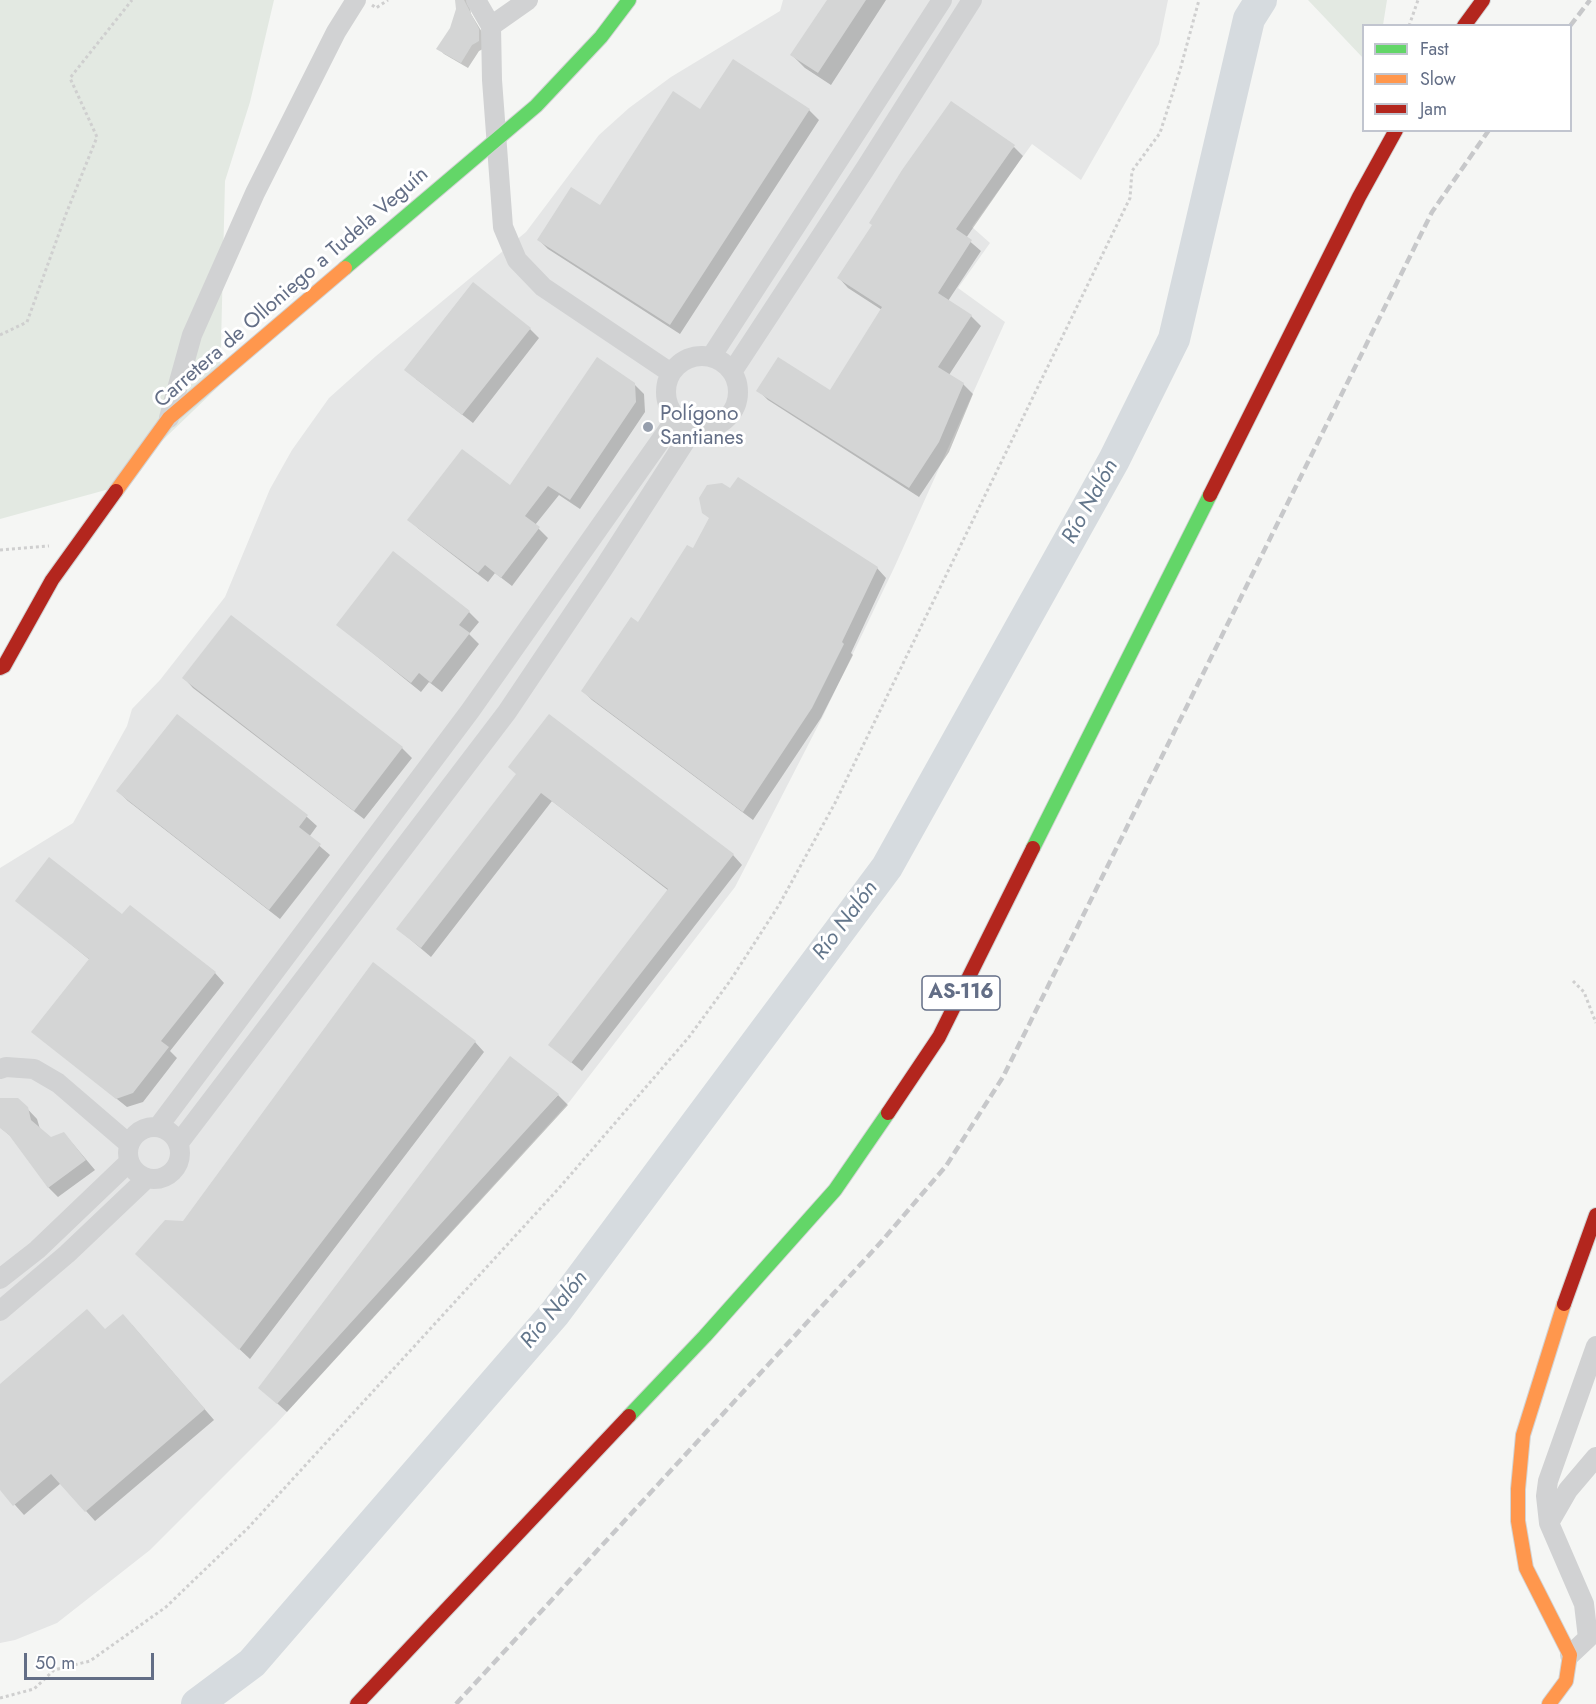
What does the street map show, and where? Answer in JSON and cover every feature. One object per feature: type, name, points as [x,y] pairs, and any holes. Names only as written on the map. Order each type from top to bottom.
[{"type":"main road","name":"Carretera de Olloniego a Tudela Veguín","points":[[0,668],[4,666],[52,580],[170,418],[536,106],[601,37],[629,0]]},
{"type":"main road","points":[[1465,24],[1483,0]]},
{"type":"main road","name":"AS-116","points":[[1380,156],[1387,132]]},
{"type":"main road","name":"AS-116","points":[[357,1704],[705,1336],[835,1190],[939,1037],[1380,156],[1395,132]]},
{"type":"main road","points":[[1549,1704],[1566,1681],[1570,1655],[1526,1568],[1518,1521],[1518,1489],[1523,1435],[1559,1317],[1596,1215]]},
{"type":"street","points":[[170,418],[192,335],[245,215],[336,32],[356,0]]},
{"type":"street","points":[[476,0],[491,26],[492,80],[503,227],[517,260],[543,287],[671,373]]},
{"type":"street","points":[[491,26],[528,0]]},
{"type":"street","points":[[711,357],[942,0]]},
{"type":"street","points":[[732,372],[972,0]]},
{"type":"street","points":[[711,357],[728,366],[732,372],[738,389],[735,408],[727,418],[711,427],[699,428],[677,417],[669,407],[666,394],[671,373],[680,364],[691,358],[711,357]]},
{"type":"street","points":[[0,1279],[37,1250],[129,1153],[140,1131],[158,1127],[470,711],[677,417]]},
{"type":"street","points":[[178,1144],[507,712],[695,426]]},
{"type":"street","points":[[0,1069],[6,1067],[34,1069],[58,1083],[129,1153],[138,1175],[146,1179],[164,1178],[173,1172],[178,1164],[180,1155],[174,1136],[158,1127]]},
{"type":"street","points":[[0,1311],[67,1254],[146,1179]]},
{"type":"street","points":[[1570,1655],[1588,1638],[1584,1604],[1549,1523],[1546,1502],[1548,1481],[1596,1346]]},
{"type":"street","points":[[1549,1523],[1568,1490],[1596,1457]]},
{"type":"path","points":[[0,335],[27,322],[97,137],[70,78],[132,0]]},
{"type":"path","points":[[366,0],[376,8],[387,0]]},
{"type":"path","points":[[0,1698],[34,1689],[54,1670],[90,1661],[166,1607],[248,1528],[560,1187],[689,1037],[730,981],[779,905],[835,803],[1130,198],[1132,171],[1160,133],[1199,0]]},
{"type":"path","points":[[1410,24],[1418,0]]},
{"type":"path","points":[[0,550],[78,543]]},
{"type":"path","points":[[1573,981],[1584,992],[1596,1023]]},
{"type":"shaded area","points":[[0,0],[274,0],[250,102],[225,181],[220,385],[113,488],[0,519]]},
{"type":"shaded area","points":[[783,0],[1168,0],[1159,44],[1081,180],[1032,144],[972,227],[990,243],[958,288],[1005,322],[894,568],[823,716],[735,887],[570,1101],[276,1424],[150,1550],[57,1623],[15,1640],[0,1643],[0,868],[73,823],[127,726],[132,709],[160,680],[225,597],[270,489],[292,450],[329,398],[376,356],[526,232],[599,135],[629,108],[671,77],[780,11]]},
{"type":"shaded area","points":[[1308,0],[1387,0],[1383,24],[1362,24],[1362,57]]},
{"type":"building","points":[[455,0],[464,0],[479,29],[479,41],[472,45],[461,63],[436,49],[450,28],[456,9]]},
{"type":"building","points":[[827,0],[866,0],[818,73],[790,55]]},
{"type":"building","points":[[733,59],[810,109],[670,325],[537,240],[571,187],[600,205],[673,91],[700,109]]},
{"type":"building","points":[[951,101],[1015,145],[956,229],[972,240],[938,293],[972,315],[938,367],[964,383],[939,442],[909,488],[756,391],[778,357],[830,390],[882,307],[837,278],[872,225],[869,223],[902,170]]},
{"type":"building","points":[[473,282],[531,328],[462,415],[404,370]]},
{"type":"building","points":[[597,357],[635,383],[636,402],[570,500],[548,486],[525,516],[540,527],[501,578],[485,565],[478,573],[407,520],[462,449],[510,485]]},
{"type":"building","points":[[738,477],[878,567],[842,642],[844,644],[812,708],[743,812],[581,691],[631,617],[638,622],[687,545],[693,548],[709,518],[702,513],[699,498],[707,485],[722,483],[730,488]]},
{"type":"building","points":[[393,551],[470,611],[459,625],[470,633],[431,683],[419,673],[411,683],[336,625]]},
{"type":"building","points":[[231,615],[403,747],[354,811],[182,678]]},
{"type":"building","points":[[177,714],[308,815],[299,827],[321,844],[269,910],[116,791]]},
{"type":"building","points":[[549,714],[734,854],[571,1063],[548,1045],[668,889],[541,793],[421,948],[396,929],[516,774],[508,767]]},
{"type":"building","points":[[49,857],[122,914],[130,905],[216,972],[161,1041],[169,1047],[133,1093],[116,1099],[31,1032],[89,959],[15,901]]},
{"type":"building","points":[[373,962],[476,1041],[239,1350],[135,1254],[165,1220],[183,1221]]},
{"type":"building","points":[[510,1056],[559,1094],[277,1404],[258,1388]]},
{"type":"building","points":[[0,1098],[18,1098],[28,1107],[31,1120],[51,1137],[64,1132],[86,1160],[48,1188],[9,1135],[0,1128]]},
{"type":"building","points":[[87,1309],[105,1329],[123,1314],[205,1409],[85,1512],[51,1474],[13,1506],[0,1490],[0,1384]]},
{"type":"waterway","name":"Río Nalón","points":[[197,1704],[252,1663],[555,1313],[887,867],[1114,460],[1174,339],[1249,19],[1261,0]]},
{"type":"railway","points":[[1572,24],[1590,0]]},
{"type":"railway","points":[[456,1704],[881,1242],[946,1166],[1003,1077],[1432,212],[1488,132]]},
{"type":"traffic: fast","points":[[345,268],[536,106],[601,37],[629,0]]},
{"type":"traffic: fast","points":[[1033,848],[1210,495]]},
{"type":"traffic: fast","points":[[629,1416],[705,1336],[835,1190],[888,1113]]},
{"type":"traffic: slow","points":[[116,491],[169,418],[345,268]]},
{"type":"traffic: slow","points":[[1549,1704],[1566,1681],[1570,1655],[1526,1568],[1518,1521],[1518,1489],[1523,1435],[1564,1304]]},
{"type":"traffic: jam","points":[[1465,24],[1483,0]]},
{"type":"traffic: jam","points":[[1210,495],[1359,197],[1395,132]]},
{"type":"traffic: jam","points":[[0,668],[4,666],[52,580],[116,491]]},
{"type":"traffic: jam","points":[[888,1113],[939,1037],[1033,848]]},
{"type":"traffic: jam","points":[[1564,1304],[1596,1215]]},
{"type":"traffic: jam","points":[[357,1704],[629,1416]]},
{"type":"place","name":"Polígono Santianes","points":[[648,427]]}]
